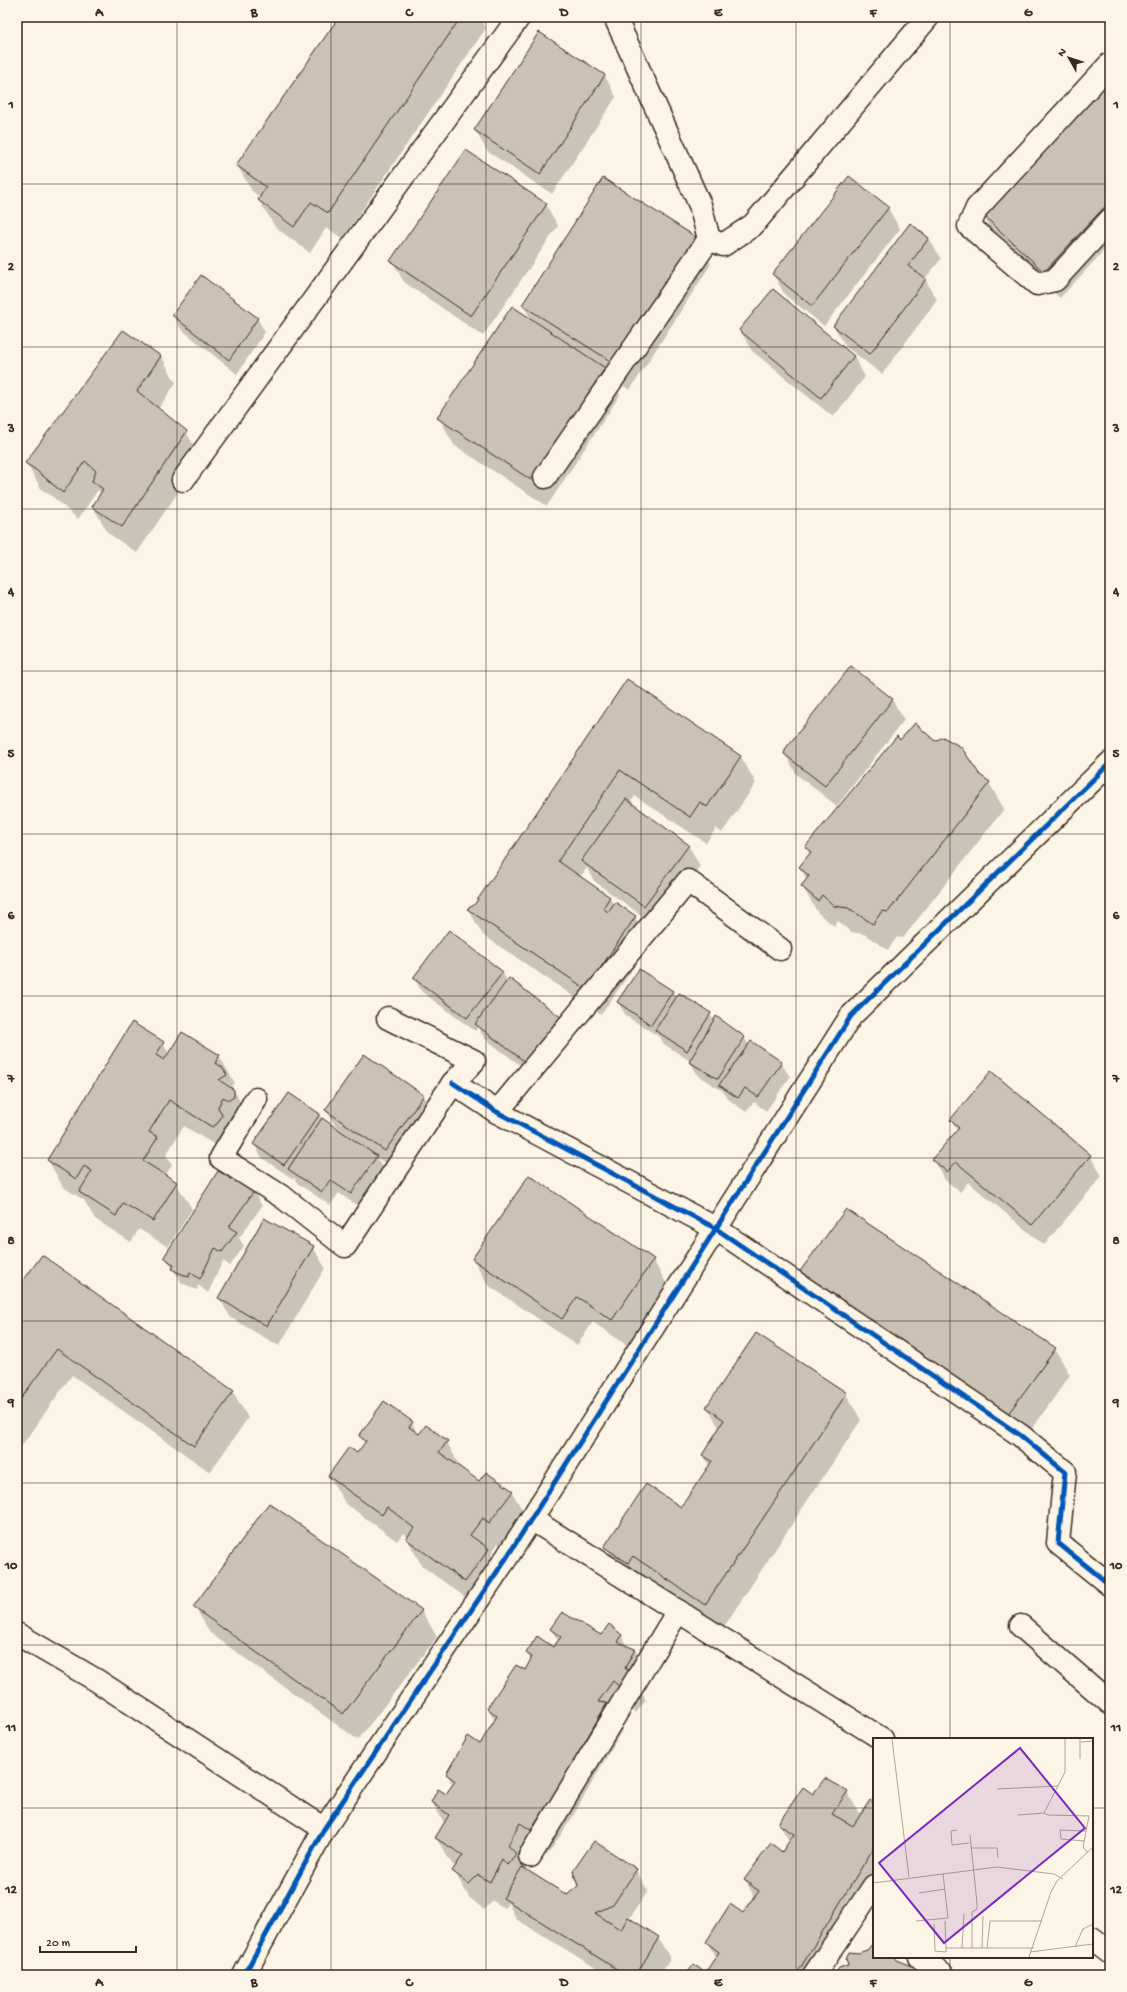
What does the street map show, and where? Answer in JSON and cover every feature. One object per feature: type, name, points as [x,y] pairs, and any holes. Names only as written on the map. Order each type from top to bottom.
[{"type":"street","points":[[183,480],[519,17]]},
{"type":"street","points":[[545,477],[709,239],[700,205],[615,17]]},
{"type":"street","points":[[709,239],[724,245],[753,225],[928,17]]},
{"type":"street","points":[[1110,64],[977,208],[969,226],[1037,284],[1055,280],[1110,220]]},
{"type":"street","points":[[244,1975],[324,1829],[531,1519],[714,1228],[851,1016],[1110,763]]},
{"type":"street","points":[[497,1112],[688,881],[780,949]]},
{"type":"street","points":[[256,1099],[220,1158],[284,1198],[344,1246],[453,1083],[474,1061],[388,1018]]},
{"type":"street","points":[[453,1083],[497,1112],[714,1228],[1020,1435],[1065,1472],[1058,1543],[1110,1585]]},
{"type":"street","points":[[531,1519],[880,1738]]},
{"type":"street","points":[[530,1856],[678,1611]]},
{"type":"street","points":[[1021,1626],[1110,1703]]},
{"type":"street","points":[[17,1634],[96,1680],[324,1829]]},
{"type":"street","points":[[814,1975],[873,1887]]},
{"type":"street","points":[[1093,1939],[1110,1952]]},
{"type":"street","points":[[921,1958],[943,1975]]},
{"type":"building","points":[[339,17],[461,17],[328,213],[311,202],[294,227],[258,200],[266,187],[236,165]]},
{"type":"building","points":[[539,32],[605,75],[540,174],[474,130]]},
{"type":"building","points":[[1110,72],[1110,201],[1044,272],[980,212]]},
{"type":"building","points":[[466,150],[547,204],[471,316],[390,261]]},
{"type":"building","points":[[849,176],[889,207],[812,306],[772,274]]},
{"type":"building","points":[[603,178],[696,237],[615,364],[522,305]]},
{"type":"building","points":[[910,223],[929,238],[908,266],[926,279],[870,354],[833,326]]},
{"type":"building","points":[[201,275],[258,318],[229,360],[172,315]]},
{"type":"building","points":[[773,289],[854,356],[821,398],[739,330]]},
{"type":"building","points":[[512,306],[605,368],[531,480],[437,418]]},
{"type":"building","points":[[123,330],[161,356],[137,391],[187,431],[122,527],[92,507],[103,489],[92,481],[96,471],[85,461],[63,493],[36,470],[25,463]]},
{"type":"building","points":[[851,666],[893,699],[825,786],[784,754],[786,748]]},
{"type":"building","points":[[627,679],[741,756],[707,807],[700,802],[690,817],[620,770],[558,861],[610,897],[603,908],[608,912],[615,902],[636,916],[586,989],[467,909],[474,905]]},
{"type":"building","points":[[915,723],[935,741],[943,737],[961,747],[980,775],[990,782],[888,912],[882,911],[873,924],[848,908],[834,906],[822,895],[818,901],[801,886],[809,876],[799,867],[811,852],[805,847],[897,736],[900,740]]},
{"type":"building","points":[[626,799],[689,845],[644,906],[581,861]]},
{"type":"building","points":[[449,930],[503,972],[467,1018],[413,978]]},
{"type":"building","points":[[639,969],[673,991],[651,1025],[617,1002]]},
{"type":"building","points":[[509,978],[562,1018],[528,1064],[475,1024]]},
{"type":"building","points":[[679,993],[711,1013],[687,1051],[655,1030]]},
{"type":"building","points":[[716,1016],[745,1037],[718,1079],[689,1062]]},
{"type":"building","points":[[132,1022],[164,1042],[156,1055],[164,1060],[182,1032],[220,1055],[215,1063],[222,1067],[227,1075],[219,1080],[234,1090],[234,1097],[229,1100],[223,1097],[218,1107],[222,1115],[218,1123],[212,1127],[169,1100],[149,1132],[158,1137],[143,1161],[177,1182],[153,1221],[123,1203],[116,1216],[79,1192],[92,1171],[84,1166],[76,1179],[47,1160]]},
{"type":"building","points":[[751,1041],[782,1062],[758,1097],[745,1088],[738,1098],[719,1085]]},
{"type":"building","points":[[364,1054],[424,1095],[385,1151],[325,1110]]},
{"type":"building","points":[[991,1071],[1091,1155],[1032,1225],[956,1162],[947,1172],[932,1159],[959,1128],[950,1120]]},
{"type":"building","points":[[289,1093],[320,1114],[284,1165],[253,1144]]},
{"type":"building","points":[[322,1118],[377,1156],[351,1194],[330,1180],[322,1192],[288,1169]]},
{"type":"building","points":[[218,1171],[254,1191],[229,1227],[237,1232],[222,1252],[215,1248],[200,1279],[190,1272],[189,1277],[172,1269],[174,1265],[164,1257]]},
{"type":"building","points":[[529,1175],[654,1259],[612,1320],[577,1297],[562,1319],[472,1259]]},
{"type":"building","points":[[846,1209],[1056,1348],[1008,1414],[798,1274]]},
{"type":"building","points":[[264,1218],[314,1246],[267,1326],[218,1298]]},
{"type":"building","points":[[42,1255],[234,1391],[194,1446],[57,1349],[17,1404],[17,1289]]},
{"type":"building","points":[[756,1333],[847,1393],[705,1605],[633,1556],[628,1563],[604,1547],[646,1484],[681,1507],[712,1461],[702,1455],[724,1420],[706,1407]]},
{"type":"building","points":[[384,1401],[413,1422],[409,1427],[419,1434],[426,1425],[448,1441],[439,1452],[479,1481],[486,1472],[513,1491],[489,1523],[483,1518],[470,1535],[489,1549],[465,1582],[406,1539],[414,1528],[387,1507],[382,1515],[328,1476],[349,1447],[357,1453],[366,1441],[359,1436]]},
{"type":"building","points":[[269,1503],[422,1610],[343,1714],[193,1607]]},
{"type":"building","points":[[562,1612],[601,1635],[609,1624],[622,1635],[618,1642],[635,1649],[625,1668],[632,1673],[620,1687],[613,1681],[598,1702],[607,1703],[558,1789],[531,1830],[520,1823],[508,1845],[516,1854],[507,1865],[502,1859],[490,1882],[478,1875],[469,1884],[452,1871],[463,1855],[435,1838],[449,1815],[431,1802],[438,1789],[446,1794],[455,1781],[446,1774],[468,1736],[480,1744],[497,1716],[487,1708],[516,1665],[525,1670],[532,1657],[526,1653],[537,1636],[553,1647],[561,1637],[550,1629]]},
{"type":"building","points":[[825,1778],[848,1791],[832,1814],[853,1826],[870,1800],[873,1802],[873,1849],[796,1975],[686,1975],[694,1964],[705,1973],[719,1952],[706,1942],[730,1904],[743,1913],[759,1891],[744,1880],[771,1843],[782,1852],[794,1834],[778,1824],[803,1787],[813,1794]]},
{"type":"building","points":[[594,1841],[637,1869],[613,1905],[595,1913],[621,1930],[628,1917],[659,1937],[636,1975],[626,1975],[503,1898],[522,1867],[567,1895],[578,1886],[573,1871]]},
{"type":"building","points":[[873,1943],[873,1958],[896,1958],[897,1960],[920,1969],[915,1975],[834,1975],[839,1968],[848,1965],[846,1958],[849,1952],[858,1953],[867,1950]]},
{"type":"cycle path","points":[[244,1975],[324,1829],[507,1557],[851,1016],[1110,763]]},
{"type":"cycle path","points":[[453,1083],[497,1112],[715,1228],[1020,1435],[1065,1472],[1058,1543],[1110,1585]]}]
